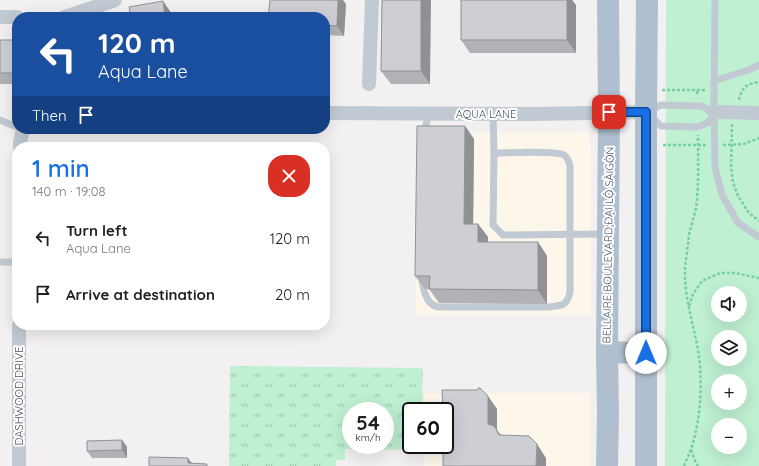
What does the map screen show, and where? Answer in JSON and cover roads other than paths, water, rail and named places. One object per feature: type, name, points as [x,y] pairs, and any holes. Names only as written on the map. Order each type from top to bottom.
[{"type":"main road","name":"BELLAIRE BOULEVARD;ĐẠI LỘ SÀIGÒN","points":[[607,466],[609,112],[608,0]]},
{"type":"main road","points":[[646,466],[647,0]]},
{"type":"main road","points":[[607,352],[646,353]]},
{"type":"street","points":[[76,12],[95,3],[115,0]]},
{"type":"street","points":[[369,84],[372,0]]},
{"type":"street","points":[[0,17],[12,17]]},
{"type":"street","name":"AQUA LANE","points":[[330,113],[492,114],[646,112]]},
{"type":"street","points":[[714,115],[759,113]]},
{"type":"street","name":"DASHWOOD DRIVE","points":[[19,330],[19,466]]},
{"type":"lane","points":[[715,0],[715,167],[722,195],[738,223],[759,237]]},
{"type":"lane","points":[[714,80],[748,70],[759,65]]},
{"type":"lane","points":[[662,106],[701,106],[707,108],[714,115],[707,123],[698,127],[661,126],[646,112],[662,106]]},
{"type":"lane","points":[[423,143],[427,113]]},
{"type":"lane","points":[[492,114],[494,153],[492,225],[502,235],[608,234]]},
{"type":"lane","points":[[0,120],[12,124]]},
{"type":"lane","points":[[422,269],[422,284],[425,293],[429,301],[434,306],[441,308],[550,307],[565,304],[569,299],[570,166],[568,159],[564,154],[553,152],[494,153]]},
{"type":"lane","points":[[0,262],[12,262]]}]
